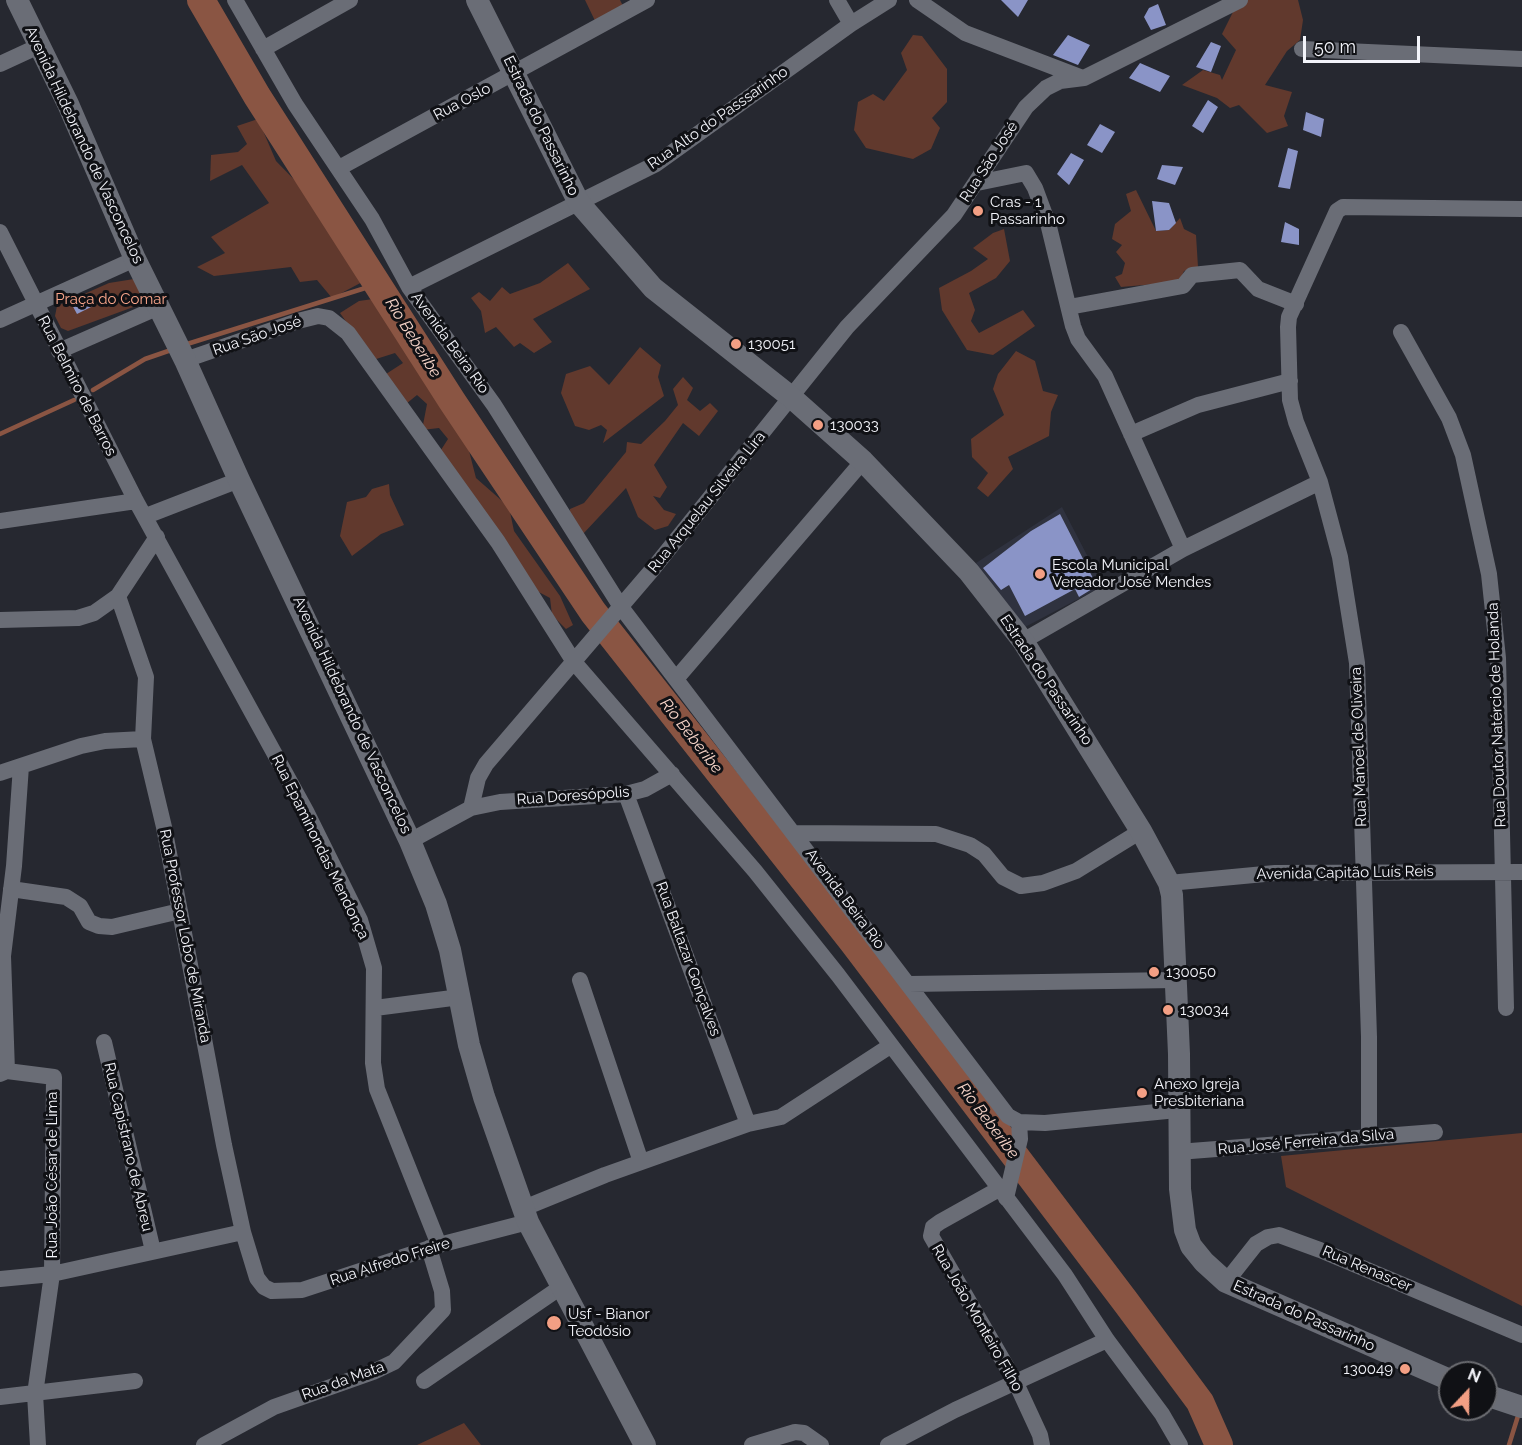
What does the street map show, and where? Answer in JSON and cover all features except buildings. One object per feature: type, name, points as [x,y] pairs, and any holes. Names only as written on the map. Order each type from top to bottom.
[{"type":"street","name":"Avenida Hildebrando de Vasconcelos","points":[[17,0],[68,104],[135,259],[411,841],[436,904],[483,1097],[526,1215],[561,1287],[645,1445]]},
{"type":"street","name":"Avenida Beira Rio","points":[[235,0],[306,122],[372,219],[409,287],[494,405],[617,611],[676,679],[795,833],[992,1097],[1018,1127]]},
{"type":"street","points":[[263,49],[350,0]]},
{"type":"street","name":"Estrada do Passarinho","points":[[477,0],[516,73],[579,203],[653,288],[791,397],[863,461],[962,565],[1023,641],[1142,831],[1169,883],[1179,1054],[1178,1152],[1185,1230],[1191,1246],[1204,1262],[1226,1282],[1438,1375]]},
{"type":"street","name":"Rua Oslo","points":[[339,168],[647,0]]},
{"type":"street","points":[[837,0],[851,24]]},
{"type":"street","name":"Rua Alto do Passsarinho","points":[[409,287],[579,203],[676,151],[851,24],[889,0]]},
{"type":"street","points":[[917,0],[951,25],[991,45],[1084,78]]},
{"type":"street","name":"Rua São José","points":[[791,397],[847,327],[950,219],[1026,107],[1046,88],[1060,81],[1084,78],[1240,0]]},
{"type":"street","points":[[0,64],[39,46]]},
{"type":"street","points":[[1302,49],[1522,59]]},
{"type":"street","points":[[976,183],[1026,173],[1035,188],[1048,223],[1078,339],[1105,376],[1183,549]]},
{"type":"street","name":"Rua Manoel de Oliveira","points":[[1368,1137],[1369,1037],[1357,663],[1340,557],[1320,482],[1296,422],[1290,381],[1288,327],[1337,212],[1350,205],[1522,209]]},
{"type":"street","name":"Rua Belmiro de Barros","points":[[0,232],[58,351],[157,537]]},
{"type":"street","points":[[0,320],[135,259]]},
{"type":"street","points":[[1068,307],[1183,286],[1192,275],[1240,270],[1258,290],[1296,304]]},
{"type":"street","points":[[58,351],[159,307]]},
{"type":"street","name":"Rua São José","points":[[181,352],[318,316],[329,318],[348,333],[578,656]]},
{"type":"street","name":"Rua Doutor Natércio de Holanda","points":[[1401,332],[1449,418],[1463,455],[1480,523],[1489,574],[1497,648],[1506,1008]]},
{"type":"street","points":[[1131,434],[1198,405],[1290,381]]},
{"type":"street","name":"Rua Arquelau Silveira Lira","points":[[471,808],[478,778],[486,764],[617,611],[791,397]]},
{"type":"street","points":[[676,679],[863,461]]},
{"type":"street","points":[[146,516],[239,480]]},
{"type":"street","points":[[1023,641],[1183,549],[1320,482]]},
{"type":"street","points":[[0,520],[136,501]]},
{"type":"street","points":[[0,620],[78,618],[94,613],[118,596],[157,537]]},
{"type":"street","name":"Rua Epaminondas Mendonça","points":[[157,537],[306,811],[360,920],[374,968],[373,1063],[377,1089],[434,1247]]},
{"type":"street","name":"Rua Professor Lobo de Miranda","points":[[118,596],[146,677],[143,739],[164,827],[243,1232],[257,1278]]},
{"type":"street","points":[[578,656],[672,774],[755,871],[1005,1190],[1065,1275],[1107,1341],[1162,1414],[1180,1445]]},
{"type":"street","points":[[0,773],[81,746],[105,741],[143,739]]},
{"type":"street","points":[[4,1073],[3,956],[21,766]]},
{"type":"street","name":"Rua Doresópolis","points":[[471,808],[500,802],[626,794],[645,789],[672,774]]},
{"type":"street","name":"Rua Baltazar Gonçalves","points":[[626,794],[748,1124]]},
{"type":"street","points":[[411,841],[471,808]]},
{"type":"street","points":[[795,833],[936,834],[970,845],[984,854],[1003,876],[1021,886],[1043,883],[1076,871],[1142,831]]},
{"type":"street","name":"Avenida Capitão Luís Reis","points":[[1169,883],[1275,873],[1522,872]]},
{"type":"street","points":[[11,889],[66,897],[80,906],[89,922],[99,926],[112,927],[180,911]]},
{"type":"street","points":[[580,980],[641,1162]]},
{"type":"street","points":[[909,984],[1176,980]]},
{"type":"street","points":[[375,1008],[460,997]]},
{"type":"street","name":"Rua Capistrano de Abreu","points":[[104,1042],[153,1251]]},
{"type":"street","name":"Rua Alfredo Freire","points":[[257,1278],[264,1287],[272,1292],[302,1290],[526,1215],[641,1162],[748,1124],[781,1117],[890,1046]]},
{"type":"street","name":"Rua João César de Lima","points":[[4,1073],[54,1077],[52,1274],[35,1394],[38,1445]]},
{"type":"street","points":[[1005,1190],[1018,1127],[1177,1110]]},
{"type":"street","name":"Rua José Ferreira da Silva","points":[[1178,1152],[1435,1132]]},
{"type":"street","name":"Rua João Monteiro Filho","points":[[1005,1190],[940,1222],[933,1227],[931,1236],[1016,1383],[1040,1435],[1042,1445]]},
{"type":"street","points":[[0,1279],[52,1274],[243,1232]]},
{"type":"street","name":"Rua Renascer","points":[[1226,1282],[1256,1244],[1268,1237],[1279,1235],[1522,1335]]},
{"type":"street","name":"Rua da Mata","points":[[204,1445],[274,1407],[394,1362],[443,1310],[434,1247]]},
{"type":"street","points":[[424,1381],[561,1287]]},
{"type":"street","points":[[888,1445],[955,1410],[1107,1341]]},
{"type":"street","points":[[0,1397],[135,1381]]},
{"type":"street","points":[[1498,1399],[1522,1407]]},
{"type":"street","points":[[752,1445],[786,1433],[804,1433],[820,1445]]},
{"type":"shaded area","name":"Escola Municipal Vereador José Mendes","points":[[1062,507],[1103,586],[1025,627],[976,563]]},
{"type":"green space","points":[[585,0],[620,0],[623,6],[598,27]]},
{"type":"green space","points":[[1239,0],[1298,0],[1303,20],[1300,40],[1287,51],[1265,85],[1292,92],[1284,116],[1288,126],[1267,133],[1239,105],[1230,108],[1217,98],[1182,85],[1203,70],[1220,75],[1222,80],[1236,50],[1222,34]]},
{"type":"green space","points":[[913,35],[922,36],[947,69],[947,102],[932,118],[940,128],[931,149],[913,159],[866,148],[854,130],[858,102],[873,94],[884,101],[907,70],[901,53]]},
{"type":"green space","points":[[258,119],[276,161],[315,201],[368,279],[332,298],[317,280],[300,282],[291,267],[214,276],[197,267],[225,253],[211,237],[269,203],[242,165],[210,181],[211,155],[238,152],[247,144],[237,126]]},
{"type":"green space","points":[[1136,190],[1156,231],[1169,230],[1180,218],[1184,229],[1196,235],[1198,267],[1184,271],[1179,282],[1121,287],[1115,277],[1122,274],[1125,263],[1116,252],[1122,245],[1112,239],[1115,224],[1131,211],[1126,194]]},
{"type":"green space","points":[[1004,229],[1010,261],[996,278],[969,293],[975,310],[971,321],[979,333],[1023,310],[1035,326],[993,355],[967,350],[942,310],[939,288],[988,259],[973,248],[993,233]]},
{"type":"green space","points":[[568,263],[590,289],[533,319],[552,342],[534,353],[520,343],[514,347],[496,327],[485,333],[481,311],[471,298],[479,292],[490,301],[502,287],[510,294],[540,283]]},
{"type":"green space","name":"Praça do Comar","points":[[134,279],[147,302],[68,331],[61,328],[55,316],[57,306],[109,283]]},
{"type":"green space","points":[[380,298],[467,443],[476,478],[509,507],[514,531],[560,596],[573,625],[566,629],[552,615],[550,598],[535,590],[439,453],[448,439],[439,428],[422,430],[427,404],[417,395],[401,408],[386,374],[403,363],[395,353],[373,360],[340,313],[359,301]]},
{"type":"green space","points":[[640,347],[661,365],[658,377],[664,396],[603,443],[607,430],[601,425],[589,430],[575,426],[561,393],[566,374],[590,366],[609,385]]},
{"type":"green space","points":[[1016,351],[1035,361],[1043,391],[1058,395],[1051,412],[1049,436],[1008,457],[1013,469],[988,497],[977,488],[988,473],[972,457],[971,439],[1004,415],[993,389],[998,374]]},
{"type":"green space","points":[[683,377],[693,388],[687,400],[700,411],[710,403],[718,411],[699,436],[683,423],[654,465],[667,487],[660,498],[653,496],[664,510],[676,514],[668,526],[655,530],[638,517],[626,488],[583,534],[570,516],[570,509],[584,503],[626,452],[627,442],[641,444],[665,421],[678,405],[673,389]]},
{"type":"green space","points":[[389,484],[390,495],[404,525],[381,534],[352,556],[340,536],[347,502],[366,497],[372,489]]},
{"type":"green space","points":[[1522,1133],[1522,1306],[1286,1187],[1281,1156]]},
{"type":"green space","points":[[464,1423],[481,1445],[417,1445]]},
{"type":"waterway","name":"Rio Beberibe","points":[[201,0],[257,96],[452,401],[593,612],[853,942],[1125,1301],[1200,1402],[1219,1445]]},
{"type":"waterway","points":[[184,345],[378,284]]},
{"type":"waterway","points":[[93,390],[145,359],[174,349]]},
{"type":"waterway","points":[[0,434],[74,400]]},
{"type":"waterway","points":[[1509,1445],[1518,1416]]},
{"type":"place","name":"Cras - 1 Passarinho","points":[[978,211]]},
{"type":"place","name":"130051","points":[[736,344]]},
{"type":"place","name":"130033","points":[[818,425]]},
{"type":"place","name":"Escola Municipal Vereador José Mendes","points":[[1040,574]]},
{"type":"place","name":"130050","points":[[1154,972]]},
{"type":"place","name":"130034","points":[[1168,1010]]},
{"type":"place","name":"Anexo Igreja Presbiteriana","points":[[1142,1093]]},
{"type":"place","name":"Usf - Bianor Teodósio","points":[[554,1323]]},
{"type":"place","name":"130049","points":[[1405,1369]]}]
